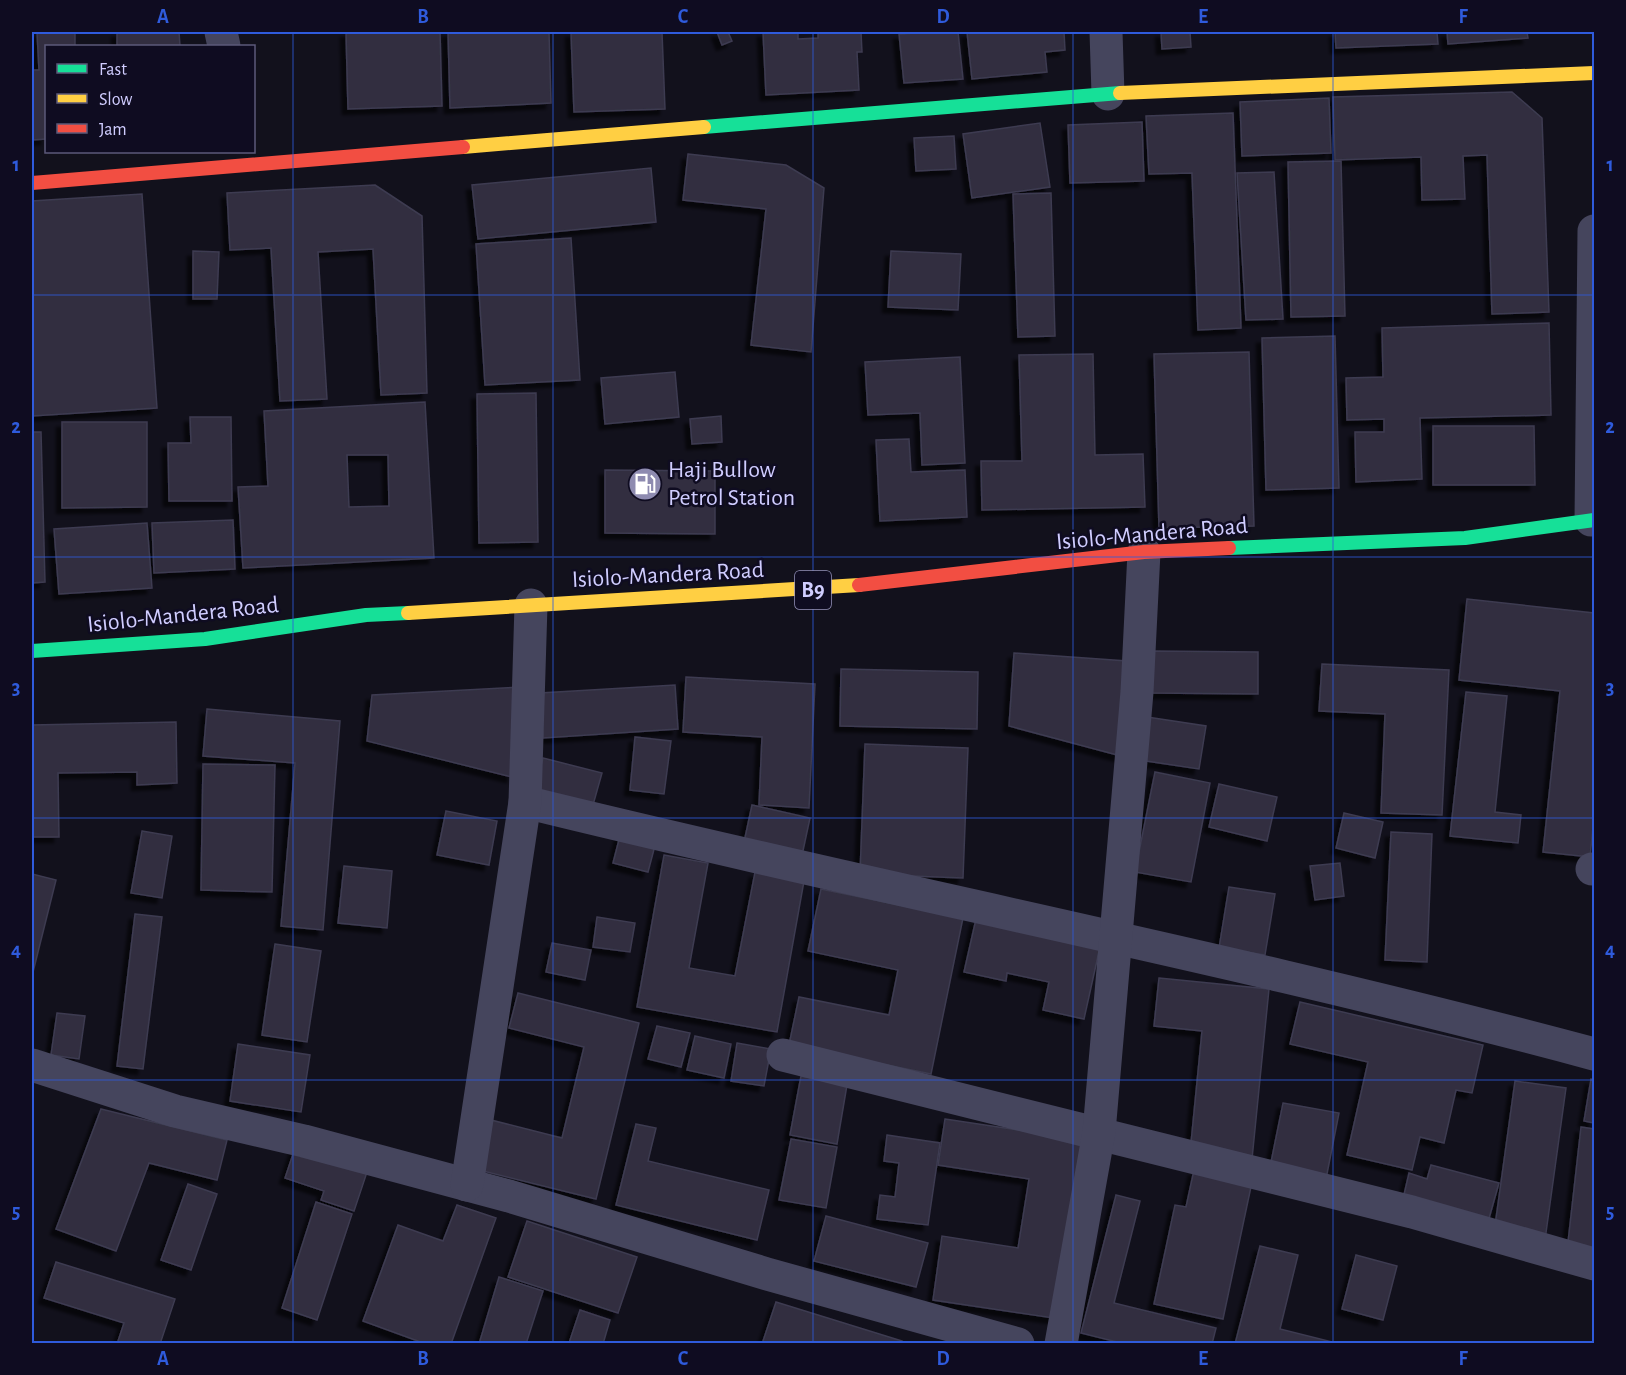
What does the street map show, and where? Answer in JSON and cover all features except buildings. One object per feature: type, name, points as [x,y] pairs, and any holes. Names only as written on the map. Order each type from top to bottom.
[{"type":"main road","points":[[32,183],[244,159],[1108,94],[1594,73]]},
{"type":"main road","name":"Isiolo-Mandera Road","points":[[32,651],[206,639],[366,615],[833,588],[1144,552],[1465,538],[1593,520]]},
{"type":"street","points":[[1106,32],[1108,94]]},
{"type":"street","points":[[1593,520],[1594,231]]},
{"type":"street","points":[[1061,1344],[1099,1132],[1118,936],[1123,835],[1137,692],[1144,552]]},
{"type":"street","points":[[467,1185],[525,802],[531,605]]},
{"type":"street","points":[[525,802],[742,854],[1118,936],[1422,1009],[1594,1054]]},
{"type":"street","points":[[783,1055],[1099,1132],[1412,1212],[1594,1264]]},
{"type":"street","points":[[32,1065],[175,1111],[467,1185],[778,1277],[1018,1344]]},
{"type":"traffic: fast","points":[[704,127],[1120,93]]},
{"type":"traffic: fast","points":[[1229,548],[1465,538],[1594,520]]},
{"type":"traffic: fast","points":[[32,651],[205,639],[366,615],[408,613]]},
{"type":"traffic: slow","points":[[1120,93],[1594,73]]},
{"type":"traffic: slow","points":[[463,147],[704,127]]},
{"type":"traffic: slow","points":[[408,613],[859,585]]},
{"type":"traffic: jam","points":[[32,183],[463,147]]},
{"type":"traffic: jam","points":[[859,585],[1144,552],[1229,548]]},
{"type":"place","name":"Haji Bullow Petrol Station","points":[[645,484]]}]
